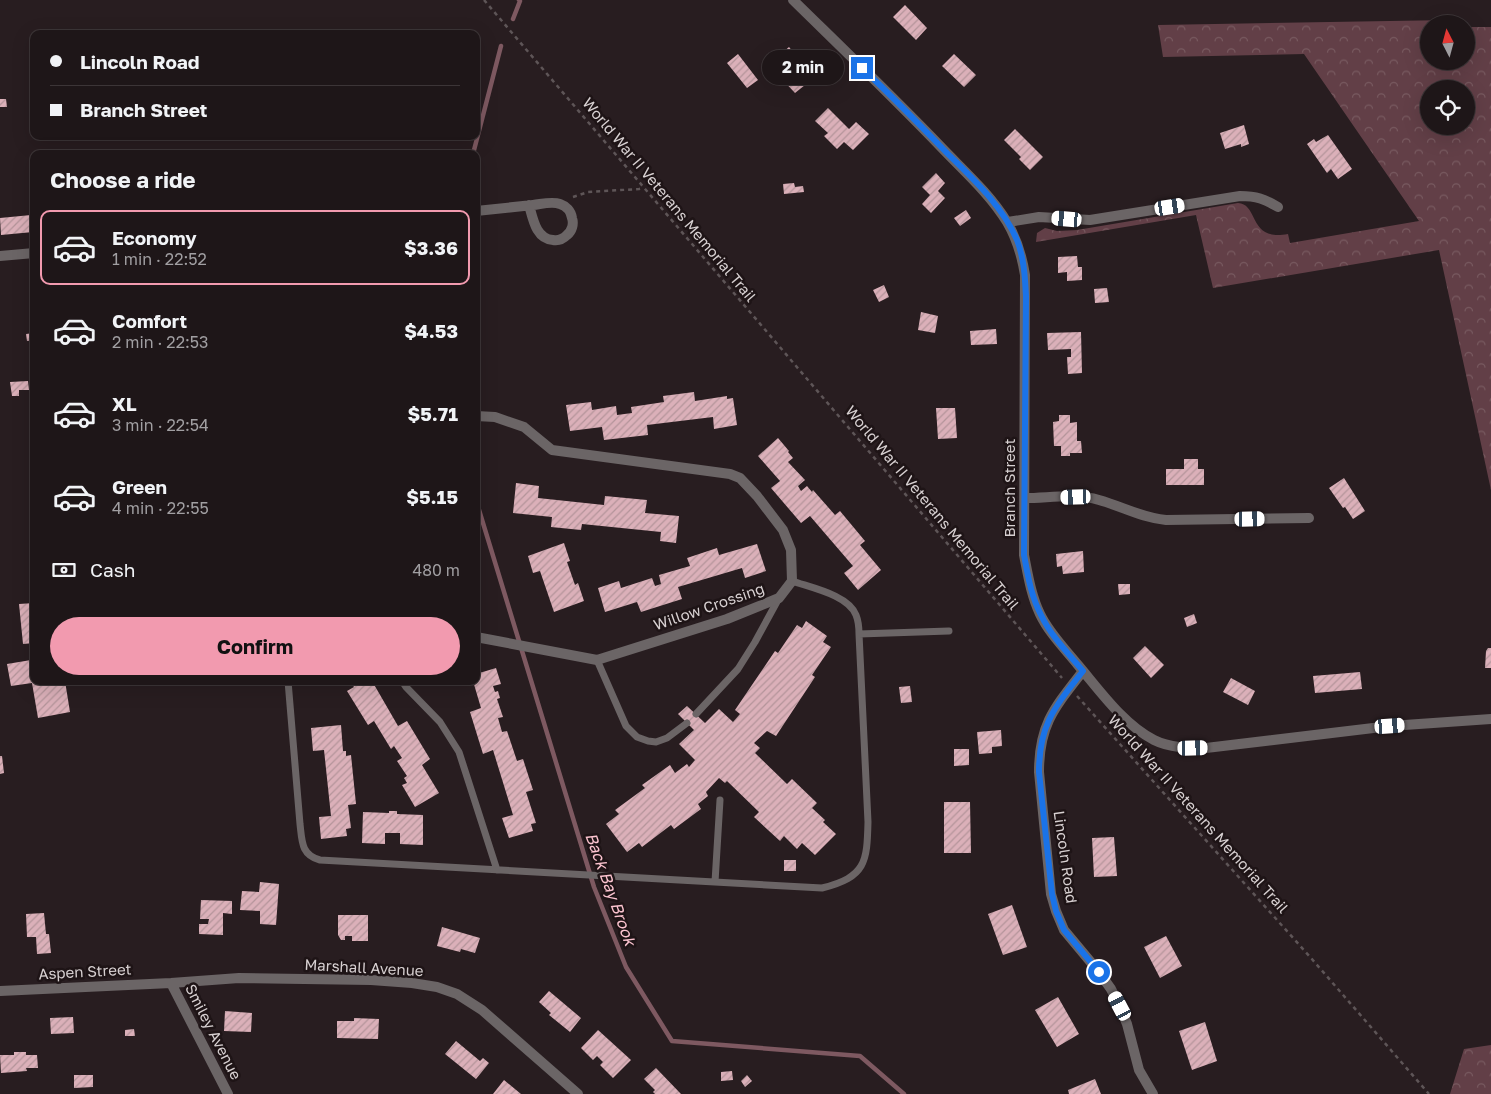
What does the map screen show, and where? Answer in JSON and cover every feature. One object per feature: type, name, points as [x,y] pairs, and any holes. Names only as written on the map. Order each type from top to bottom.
[{"type":"street","name":"Branch Street","points":[[793,0],[902,106],[992,200],[1008,222],[1020,251],[1025,276],[1024,555],[1030,587],[1038,609],[1056,639],[1124,717],[1141,732],[1160,742],[1183,748],[1206,748],[1390,726],[1491,719]]},
{"type":"street","points":[[1008,222],[1033,217],[1090,220],[1240,196],[1261,198],[1278,207]]},
{"type":"street","points":[[480,211],[528,205],[555,203],[563,205],[569,210],[573,222],[569,233],[563,238],[555,240],[544,237],[538,232],[528,205]]},
{"type":"street","points":[[0,256],[30,253]]},
{"type":"street","points":[[480,416],[495,417],[524,427],[552,450],[730,474],[740,478],[784,530],[791,550],[792,581]]},
{"type":"street","points":[[1025,498],[1087,498],[1151,518],[1166,520],[1309,518]]},
{"type":"street","name":"Willow Crossing","points":[[480,638],[597,660],[727,619],[779,598],[792,581]]},
{"type":"street","name":"Lincoln Road","points":[[1083,671],[1049,717],[1039,754],[1039,772],[1052,894],[1056,911],[1064,930],[1099,972],[1120,1006],[1127,1024],[1139,1070],[1153,1094]]},
{"type":"street","name":"Marshall Avenue","points":[[171,983],[239,978],[372,980],[412,983],[437,988],[457,994],[482,1010],[578,1094]]},
{"type":"street","name":"Aspen Street","points":[[0,991],[171,983]]},
{"type":"street","name":"Smiley Avenue","points":[[171,983],[228,1094]]},
{"type":"lane","points":[[288,685],[300,824],[304,848],[306,853],[312,858],[320,860],[822,888],[852,876],[862,866],[867,852],[868,822],[860,634],[856,616],[850,605],[839,597],[792,581]]},
{"type":"lane","points":[[696,714],[738,669],[779,598]]},
{"type":"lane","points":[[860,634],[949,631]]},
{"type":"lane","points":[[597,660],[626,726],[637,736],[656,742],[668,738],[687,723]]},
{"type":"lane","points":[[405,685],[440,722],[459,752],[497,870]]},
{"type":"lane","points":[[715,882],[720,800]]},
{"type":"path","name":"World War II Veterans Memorial Trail","points":[[484,0],[1070,688],[1311,958],[1429,1094]]},
{"type":"path","points":[[555,203],[588,192],[644,188]]},
{"type":"green space","points":[[1420,21],[1420,70],[1475,70],[1475,27],[1491,27],[1491,490],[1439,250],[1213,288],[1196,215],[1036,242],[1037,233],[1045,228],[1057,231],[1077,230],[1238,203],[1245,205],[1249,209],[1260,228],[1266,233],[1275,235],[1288,234],[1290,243],[1419,221],[1304,54],[1163,57],[1158,25]]},
{"type":"green space","points":[[1491,1045],[1491,1094],[1450,1094],[1464,1049]]},
{"type":"building","points":[[905,5],[927,28],[916,40],[893,17]]},
{"type":"building","points":[[789,47],[803,68],[796,75],[805,85],[795,93],[780,77],[783,74],[772,62]]},
{"type":"building","points":[[738,54],[758,80],[747,88],[727,63]]},
{"type":"building","points":[[954,54],[976,75],[964,87],[942,66]]},
{"type":"building","points":[[0,99],[6,99],[7,107],[0,107]]},
{"type":"building","points":[[828,108],[849,129],[856,122],[869,134],[853,150],[844,142],[837,149],[824,136],[828,133],[815,121]]},
{"type":"building","points":[[1244,125],[1249,144],[1241,147],[1241,144],[1225,149],[1220,133]]},
{"type":"building","points":[[1015,129],[1043,157],[1030,170],[1019,159],[1021,157],[1004,140]]},
{"type":"building","points":[[1328,135],[1352,169],[1338,179],[1331,169],[1327,173],[1307,144],[1314,139],[1316,142]]},
{"type":"building","points":[[936,173],[945,183],[938,191],[945,198],[931,213],[922,204],[930,195],[922,187]]},
{"type":"building","points":[[794,183],[795,187],[803,186],[804,192],[784,194],[783,184]]},
{"type":"building","points":[[966,210],[971,218],[960,226],[954,218]]},
{"type":"building","points":[[30,215],[30,232],[1,235],[0,218]]},
{"type":"building","points":[[1077,256],[1078,267],[1082,267],[1082,280],[1067,281],[1067,272],[1058,273],[1058,257]]},
{"type":"building","points":[[884,285],[889,297],[879,302],[873,290]]},
{"type":"building","points":[[1107,288],[1109,302],[1095,303],[1094,289]]},
{"type":"building","points":[[921,312],[938,316],[935,333],[918,330]]},
{"type":"building","points":[[996,329],[997,344],[971,345],[970,331]]},
{"type":"building","points":[[1081,332],[1082,373],[1068,374],[1067,357],[1071,357],[1071,349],[1048,350],[1047,333]]},
{"type":"building","points":[[26,334],[30,334],[30,341],[27,341]]},
{"type":"building","points":[[28,381],[29,390],[19,390],[19,396],[12,396],[10,382]]},
{"type":"building","points":[[694,392],[695,401],[727,396],[727,399],[733,398],[737,425],[714,429],[713,417],[647,425],[648,435],[604,440],[602,427],[570,431],[566,405],[591,402],[592,410],[616,406],[617,415],[632,413],[631,407],[664,402],[663,396]]},
{"type":"building","points":[[936,408],[955,408],[957,438],[938,439]]},
{"type":"building","points":[[1059,415],[1070,415],[1070,423],[1077,422],[1077,441],[1081,441],[1082,453],[1070,453],[1070,456],[1061,456],[1061,446],[1054,446],[1053,422],[1059,421]]},
{"type":"building","points":[[778,438],[793,458],[788,462],[805,480],[798,486],[801,491],[807,486],[812,492],[813,490],[835,515],[840,511],[865,541],[860,545],[881,570],[858,590],[844,573],[853,566],[810,516],[801,523],[771,488],[780,481],[758,456]]},
{"type":"building","points":[[1184,459],[1198,459],[1198,469],[1204,469],[1204,485],[1166,485],[1166,469],[1184,469]]},
{"type":"building","points":[[1344,478],[1365,511],[1353,519],[1329,488]]},
{"type":"building","points":[[516,483],[539,486],[538,498],[604,505],[605,496],[647,500],[645,513],[679,516],[676,543],[660,541],[661,532],[582,524],[581,530],[551,527],[552,517],[513,513]]},
{"type":"building","points":[[564,543],[570,561],[567,562],[575,585],[578,583],[584,601],[554,612],[540,571],[533,573],[528,556]]},
{"type":"building","points":[[757,544],[766,571],[745,578],[742,568],[678,587],[682,599],[641,612],[637,602],[605,612],[598,588],[619,581],[621,588],[652,578],[655,586],[661,584],[659,575],[690,566],[687,558],[717,548],[719,555]]},
{"type":"building","points":[[1083,551],[1084,572],[1063,574],[1062,566],[1057,567],[1056,554]]},
{"type":"building","points":[[1118,584],[1130,584],[1130,594],[1119,595]]},
{"type":"building","points":[[30,603],[30,643],[23,644],[19,604]]},
{"type":"building","points":[[1194,614],[1197,623],[1187,627],[1184,618]]},
{"type":"building","points":[[806,621],[827,636],[823,642],[831,647],[812,675],[815,677],[776,736],[767,731],[754,743],[760,748],[755,753],[787,784],[792,779],[817,803],[812,808],[836,834],[815,855],[802,843],[797,849],[784,836],[780,841],[754,817],[759,812],[727,781],[725,783],[719,778],[706,792],[708,796],[698,804],[701,809],[674,829],[671,825],[642,847],[639,843],[627,852],[606,824],[619,814],[615,810],[645,788],[642,785],[670,765],[675,773],[687,764],[689,767],[695,760],[679,744],[694,730],[678,714],[687,706],[705,723],[719,709],[733,722],[740,714],[735,710],[775,651],[778,653],[797,625],[802,628]]},
{"type":"building","points":[[1145,646],[1164,665],[1151,678],[1133,658]]},
{"type":"building","points":[[1488,648],[1491,648],[1491,668],[1485,668],[1486,651]]},
{"type":"building","points":[[30,660],[30,683],[11,686],[7,664]]},
{"type":"building","points":[[496,668],[501,684],[493,686],[495,692],[498,691],[500,698],[497,699],[503,717],[498,718],[502,732],[507,731],[517,761],[523,759],[533,790],[526,792],[536,823],[531,824],[533,831],[509,838],[502,818],[513,815],[493,750],[483,754],[470,712],[481,708],[474,685],[480,685],[480,673]]},
{"type":"building","points":[[1360,672],[1362,689],[1315,693],[1313,676]]},
{"type":"building","points":[[1231,678],[1255,691],[1248,705],[1223,692]]},
{"type":"building","points":[[32,685],[66,685],[70,712],[38,718]]},
{"type":"building","points":[[353,685],[374,685],[398,726],[407,721],[430,759],[422,765],[439,793],[415,807],[402,785],[407,783],[404,778],[407,776],[397,761],[402,758],[394,746],[391,749],[374,721],[368,725],[347,691],[354,687]]},
{"type":"building","points":[[910,686],[912,702],[901,703],[899,687]]},
{"type":"building","points":[[341,725],[343,751],[346,751],[346,756],[351,755],[356,804],[348,805],[351,828],[346,829],[347,836],[321,839],[319,817],[331,816],[324,750],[313,751],[311,728]]},
{"type":"building","points":[[1001,730],[1002,746],[992,747],[992,753],[979,754],[977,732]]},
{"type":"building","points":[[954,749],[969,749],[969,765],[954,766]]},
{"type":"building","points":[[0,756],[2,756],[4,773],[0,774]]},
{"type":"building","points":[[944,802],[970,802],[971,853],[944,853]]},
{"type":"building","points":[[389,811],[397,811],[397,814],[423,815],[423,845],[400,844],[400,833],[385,833],[385,844],[362,843],[363,812],[389,813]]},
{"type":"building","points":[[1114,837],[1117,876],[1094,877],[1092,838]]},
{"type":"building","points":[[784,860],[796,860],[796,871],[784,871]]},
{"type":"building","points":[[260,882],[279,884],[276,925],[260,924],[260,911],[240,910],[242,891],[259,892]]},
{"type":"building","points":[[201,900],[232,901],[232,914],[223,913],[223,935],[199,934],[199,924],[208,924],[209,919],[200,919]]},
{"type":"building","points":[[1012,905],[1027,947],[1003,955],[988,914]]},
{"type":"building","points":[[44,913],[46,934],[49,934],[51,953],[37,954],[36,937],[27,937],[26,914]]},
{"type":"building","points":[[338,915],[368,915],[368,941],[352,941],[352,936],[345,936],[345,940],[341,940],[338,935]]},
{"type":"building","points":[[442,927],[480,938],[475,953],[461,949],[460,952],[437,946]]},
{"type":"building","points":[[1166,936],[1182,966],[1160,978],[1144,947]]},
{"type":"building","points":[[549,991],[581,1018],[570,1032],[549,1015],[551,1013],[539,1002]]},
{"type":"building","points":[[1058,997],[1079,1034],[1057,1047],[1035,1010]]},
{"type":"building","points":[[225,1011],[252,1013],[251,1032],[224,1031]]},
{"type":"building","points":[[73,1017],[74,1033],[51,1034],[50,1018]]},
{"type":"building","points":[[354,1018],[379,1019],[378,1039],[337,1038],[337,1021],[354,1021]]},
{"type":"building","points":[[1205,1022],[1217,1061],[1192,1070],[1179,1031]]},
{"type":"building","points":[[134,1029],[135,1036],[125,1036],[125,1030]]},
{"type":"building","points":[[598,1030],[631,1060],[613,1078],[600,1065],[603,1062],[597,1056],[593,1060],[581,1048]]},
{"type":"building","points":[[456,1041],[480,1061],[483,1058],[489,1063],[476,1079],[445,1054]]},
{"type":"building","points":[[14,1052],[26,1052],[26,1055],[37,1055],[38,1068],[26,1068],[27,1071],[1,1073],[0,1055],[14,1055]]},
{"type":"building","points":[[656,1068],[681,1094],[655,1094],[653,1092],[655,1090],[644,1079]]},
{"type":"building","points":[[732,1071],[733,1080],[721,1081],[721,1072]]},
{"type":"building","points":[[74,1075],[93,1075],[93,1087],[74,1088]]},
{"type":"building","points":[[747,1075],[752,1081],[745,1087],[741,1081]]},
{"type":"building","points":[[1095,1079],[1101,1094],[1069,1094],[1068,1090]]},
{"type":"building","points":[[504,1080],[521,1094],[493,1094]]},
{"type":"waterway","name":"Back Bay Brook","points":[[513,19],[519,0]]},
{"type":"waterway","name":"Back Bay Brook","points":[[480,127],[501,46]]},
{"type":"waterway","name":"Back Bay Brook","points":[[474,150],[477,140]]},
{"type":"waterway","name":"Back Bay Brook","points":[[480,513],[594,887],[626,967],[672,1041],[860,1056],[904,1094]]},
{"type":"route","points":[[862,68],[895,99],[992,200],[1004,216],[1020,251],[1025,276],[1026,296],[1024,555],[1030,587],[1040,614],[1056,639],[1083,671],[1049,717],[1039,754],[1039,772],[1052,894],[1056,911],[1064,930],[1099,972]]}]
